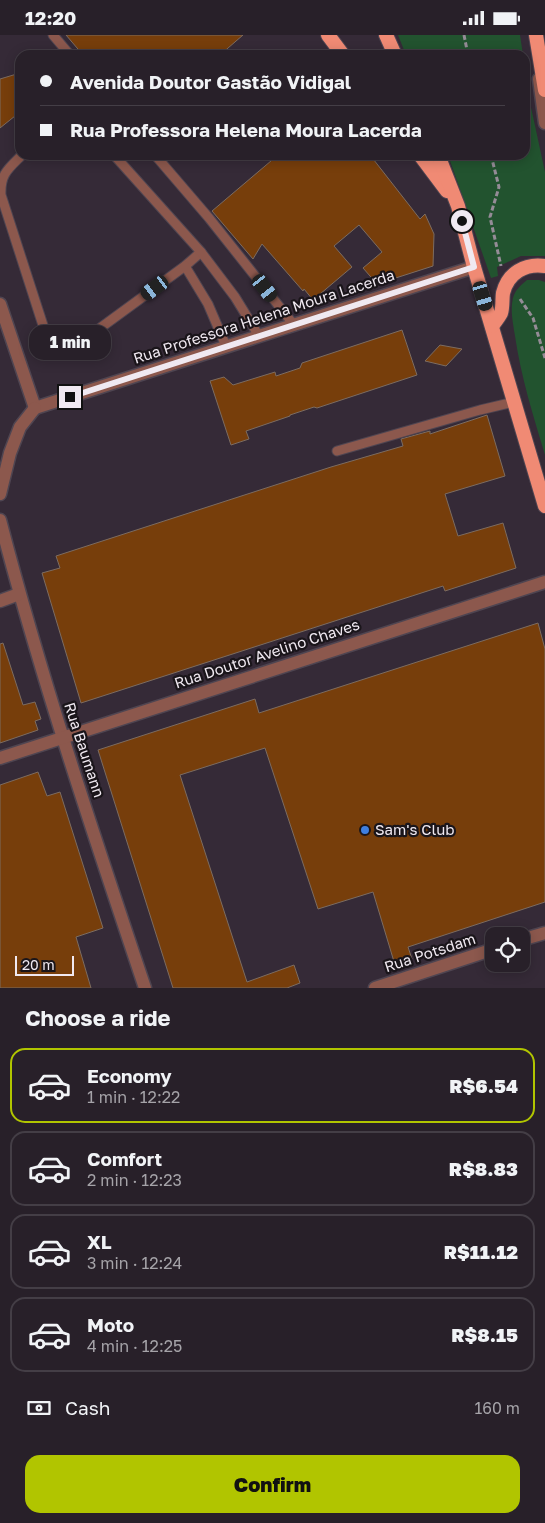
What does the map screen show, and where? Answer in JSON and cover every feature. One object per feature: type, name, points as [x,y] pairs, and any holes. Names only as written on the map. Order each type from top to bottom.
[{"type":"highway","points":[[328,35],[339,50]]},
{"type":"highway","points":[[386,35],[392,50]]},
{"type":"highway","points":[[534,35],[545,90]]},
{"type":"highway","points":[[424,160],[458,206]]},
{"type":"highway","points":[[440,160],[458,206],[474,267],[545,506]]},
{"type":"highway","points":[[492,326],[501,313],[507,281],[525,267],[545,266]]},
{"type":"street","points":[[534,35],[545,123]]},
{"type":"street","name":"Rua Professora Helena Moura Lacerda","points":[[35,408],[474,267]]},
{"type":"street","points":[[0,304],[35,408],[20,427],[10,453],[0,494]]},
{"type":"street","name":"Rua Baumann","points":[[0,520],[19,594],[62,737],[145,988]]},
{"type":"street","name":"Rua Doutor Avelino Chaves","points":[[0,758],[545,583]]},
{"type":"street","points":[[0,601],[19,594]]},
{"type":"street","points":[[530,937],[545,933]]},
{"type":"street","name":"Rua Potsdam","points":[[375,988],[485,952]]},
{"type":"lane","points":[[53,35],[66,50]]},
{"type":"lane","points":[[18,160],[2,178],[0,184],[2,195],[50,347],[53,351],[66,353],[185,266],[201,252]]},
{"type":"lane","points":[[118,160],[201,252],[235,297],[259,336]]},
{"type":"lane","points":[[160,160],[294,325]]},
{"type":"lane","points":[[185,266],[208,304],[226,346]]},
{"type":"lane","points":[[337,451],[514,402]]},
{"type":"path","points":[[464,35],[467,50]]},
{"type":"path","points":[[492,160],[499,187],[490,217],[502,269],[507,281],[533,318],[545,358]]},
{"type":"green space","points":[[398,35],[520,35],[522,50],[404,50]]},
{"type":"green space","points":[[530,103],[545,172],[545,256],[521,256],[497,267],[498,276],[491,278],[450,160],[530,160]]},
{"type":"green space","points":[[527,280],[545,282],[545,455],[524,381],[512,317],[514,295],[518,288]]},
{"type":"building","points":[[66,35],[243,35],[226,50],[79,50]]},
{"type":"building","points":[[15,74],[15,116],[0,128],[0,79]]},
{"type":"building","points":[[272,160],[374,160],[420,219],[425,214],[434,234],[433,266],[377,284],[363,268],[382,252],[359,225],[334,246],[352,267],[313,300],[262,244],[253,259],[212,211]]},
{"type":"building","points":[[402,330],[417,375],[317,408],[314,407],[246,431],[249,439],[231,445],[210,381],[224,377],[233,385],[275,372],[276,376],[300,368],[302,363]]},
{"type":"building","points":[[440,345],[462,349],[446,366],[425,361]]},
{"type":"building","points":[[487,415],[505,476],[445,494],[458,536],[503,523],[516,568],[445,591],[443,586],[81,703],[42,573],[60,568],[56,556],[331,467],[403,446],[401,439],[430,431],[430,434]]},
{"type":"building","points":[[538,623],[545,649],[545,902],[408,947],[412,959],[395,965],[373,892],[318,909],[265,748],[180,775],[247,982],[294,965],[300,983],[287,988],[173,988],[98,750],[255,699],[259,713]]},
{"type":"building","points":[[3,643],[23,705],[35,702],[41,719],[35,721],[38,730],[0,743],[0,644]]},
{"type":"building","points":[[38,772],[47,796],[60,792],[103,928],[76,937],[91,988],[0,988],[0,785]]},
{"type":"place","name":"Sam's Club","points":[[365,830]]},
{"type":"route","points":[[70,397],[474,267],[462,221]]}]
